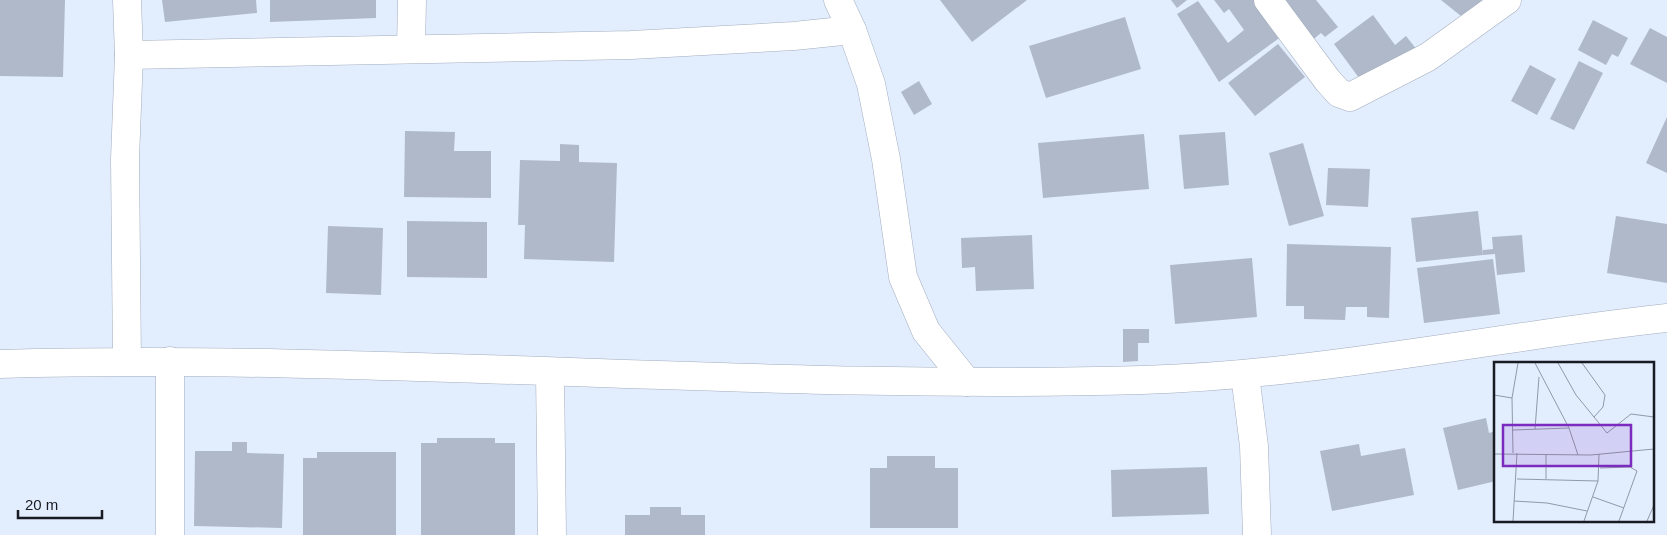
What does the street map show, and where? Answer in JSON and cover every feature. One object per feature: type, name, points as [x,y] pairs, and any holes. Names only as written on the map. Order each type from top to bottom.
[{"type":"street","points":[[127,0],[129,54],[125,159],[127,360]]},
{"type":"street","points":[[411,48],[412,0]]},
{"type":"street","points":[[838,0],[852,30],[871,84],[886,159],[903,276],[926,330],[966,382]]},
{"type":"street","points":[[1268,0],[1328,81],[1339,93],[1350,97],[1428,57],[1507,0]]},
{"type":"street","points":[[129,54],[631,45],[794,36],[852,30]]},
{"type":"street","points":[[0,364],[127,360],[356,364],[550,372],[966,382],[1144,380],[1245,375],[1592,326],[1667,318]]},
{"type":"street","points":[[170,361],[170,535]]},
{"type":"street","points":[[550,372],[552,535]]},
{"type":"street","points":[[1245,375],[1254,446],[1257,535]]},
{"type":"building","points":[[0,0],[65,0],[63,77],[0,76]]},
{"type":"building","points":[[162,0],[256,0],[257,13],[165,22]]},
{"type":"building","points":[[270,0],[376,0],[376,18],[270,22]]},
{"type":"building","points":[[940,0],[1027,0],[972,42]]},
{"type":"building","points":[[1171,0],[1187,0],[1177,8]]},
{"type":"building","points":[[1214,0],[1254,0],[1282,36],[1219,82],[1177,14],[1198,1],[1228,43],[1244,30],[1229,9],[1224,13]]},
{"type":"building","points":[[1286,0],[1316,0],[1338,27],[1325,37],[1321,33],[1311,41],[1281,5]]},
{"type":"building","points":[[1441,0],[1482,0],[1466,20]]},
{"type":"building","points":[[1373,15],[1395,45],[1406,36],[1421,55],[1365,86],[1334,44]]},
{"type":"building","points":[[1125,17],[1141,69],[1046,98],[1029,46]]},
{"type":"building","points":[[1593,20],[1628,38],[1618,57],[1612,54],[1606,65],[1578,50]]},
{"type":"building","points":[[1650,28],[1667,37],[1667,83],[1630,64]]},
{"type":"building","points":[[1278,44],[1305,77],[1255,116],[1228,83]]},
{"type":"building","points":[[1579,61],[1603,73],[1574,130],[1550,119]]},
{"type":"building","points":[[1530,65],[1556,79],[1537,115],[1511,101]]},
{"type":"building","points":[[919,81],[932,104],[914,115],[901,92]]},
{"type":"building","points":[[1667,117],[1667,173],[1646,163]]},
{"type":"building","points":[[405,131],[455,132],[454,151],[491,151],[491,198],[404,197]]},
{"type":"building","points":[[1225,132],[1229,185],[1184,189],[1179,135]]},
{"type":"building","points":[[1144,134],[1149,189],[1043,198],[1038,143]]},
{"type":"building","points":[[1303,143],[1324,216],[1289,226],[1269,153]]},
{"type":"building","points":[[560,144],[579,145],[579,162],[617,163],[614,262],[524,259],[525,225],[518,225],[520,160],[560,161]]},
{"type":"building","points":[[1328,168],[1370,169],[1368,207],[1326,205]]},
{"type":"building","points":[[1478,211],[1483,255],[1416,262],[1411,218]]},
{"type":"building","points":[[1616,216],[1667,224],[1667,283],[1607,273]]},
{"type":"building","points":[[407,221],[487,222],[487,278],[407,277]]},
{"type":"building","points":[[328,226],[383,228],[381,295],[326,293]]},
{"type":"building","points":[[1032,235],[1034,289],[976,291],[975,267],[962,268],[961,238]]},
{"type":"building","points":[[1522,235],[1525,272],[1497,275],[1495,254],[1483,255],[1483,250],[1493,249],[1492,237]]},
{"type":"building","points":[[1287,244],[1391,247],[1389,318],[1367,317],[1367,307],[1346,307],[1345,320],[1304,319],[1304,306],[1286,306]]},
{"type":"building","points":[[1252,258],[1257,317],[1175,324],[1170,265]]},
{"type":"building","points":[[1493,259],[1500,314],[1424,323],[1417,268]]},
{"type":"building","points":[[1123,329],[1149,329],[1149,343],[1138,343],[1138,361],[1123,362]]},
{"type":"building","points":[[1486,418],[1489,433],[1494,432],[1494,481],[1458,490],[1443,428]]},
{"type":"building","points":[[437,438],[495,438],[495,443],[515,443],[515,535],[421,535],[421,443],[437,443]]},
{"type":"building","points":[[232,442],[247,442],[247,453],[284,454],[282,528],[194,526],[195,451],[232,451]]},
{"type":"building","points":[[1359,444],[1361,456],[1405,448],[1414,495],[1332,511],[1320,451]]},
{"type":"building","points":[[317,452],[396,452],[396,535],[303,535],[303,458],[317,458]]},
{"type":"building","points":[[887,456],[935,456],[935,468],[958,468],[958,528],[870,528],[870,468],[887,468]]},
{"type":"building","points":[[1207,467],[1209,514],[1112,517],[1111,470]]},
{"type":"building","points":[[650,507],[681,507],[681,515],[705,515],[705,535],[625,535],[625,515],[650,515]]}]
